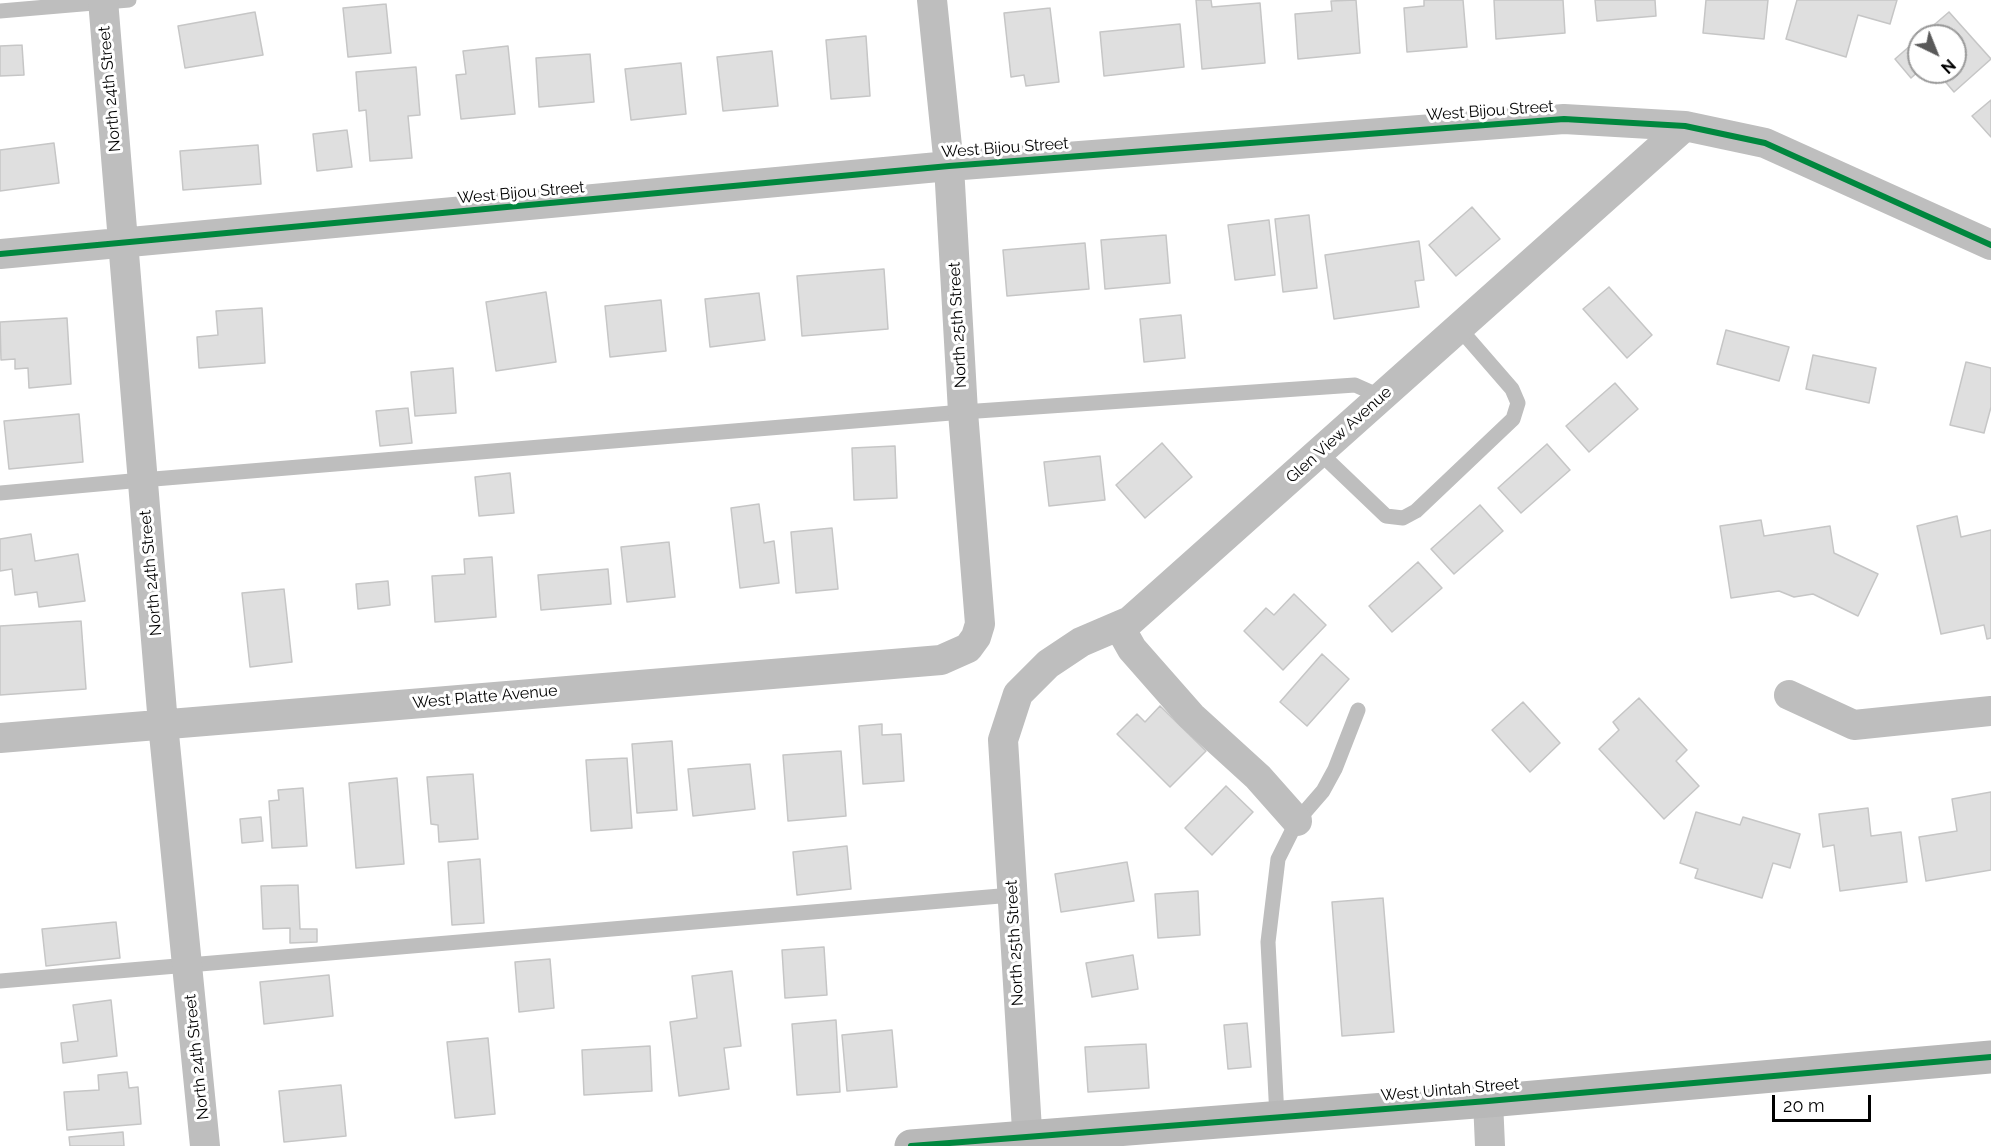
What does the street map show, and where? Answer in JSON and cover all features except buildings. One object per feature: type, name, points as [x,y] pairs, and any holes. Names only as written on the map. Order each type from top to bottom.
[{"type":"main road","name":"West Uintah Street","points":[[911,1146],[1027,1141],[1991,1057]]},
{"type":"street","name":"North 25th Street","points":[[932,0],[949,166],[963,412],[980,624],[976,637],[968,648]]},
{"type":"street","name":"North 24th Street","points":[[112,1],[123,243],[142,480],[163,724],[206,1146]]},
{"type":"street","name":"West Bijou Street","points":[[0,254],[949,166],[1564,119],[1686,126],[1765,143],[1991,245]]},
{"type":"street","name":"Glen View Avenue","points":[[1003,740],[1018,694],[1048,664],[1081,642],[1130,621],[1686,126]]},
{"type":"street","points":[[1119,626],[1132,649],[1191,716],[1258,777],[1297,821]]},
{"type":"street","name":"West Platte Avenue","points":[[0,738],[941,660],[968,648]]},
{"type":"street","points":[[1789,695],[1854,724],[1991,711]]},
{"type":"street","name":"North 25th Street","points":[[1003,740],[1027,1141]]},
{"type":"street","points":[[1488,1101],[1490,1146]]},
{"type":"lane","points":[[0,11],[112,1]]},
{"type":"lane","points":[[1319,453],[1386,516],[1403,518],[1416,511],[1513,419],[1518,403],[1512,388],[1459,328]]},
{"type":"lane","points":[[0,493],[963,412],[1355,385],[1382,397]]},
{"type":"lane","points":[[1277,1118],[1268,942],[1278,859],[1297,821],[1323,791],[1335,769],[1358,710]]},
{"type":"lane","points":[[0,981],[1012,895]]},
{"type":"cycle path","points":[[0,254],[949,166],[1564,119],[1685,126],[1765,143],[1991,245]]},
{"type":"cycle path","points":[[911,1146],[1488,1101],[1991,1057]]}]
